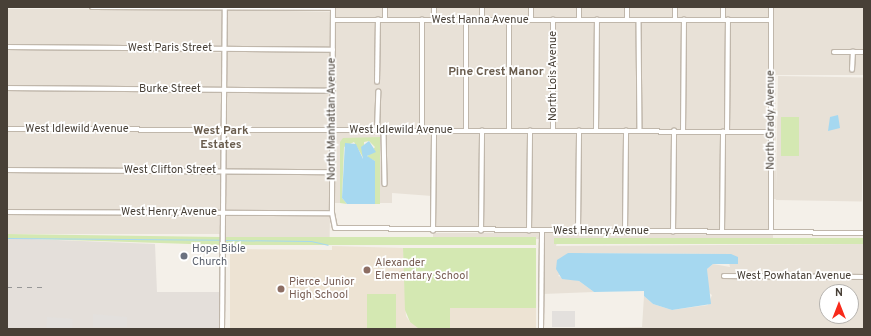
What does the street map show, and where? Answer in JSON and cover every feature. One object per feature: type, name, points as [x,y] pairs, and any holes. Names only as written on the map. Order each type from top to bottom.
[{"type":"street","points":[[92,7],[333,8]]},
{"type":"street","points":[[222,329],[225,7]]},
{"type":"street","points":[[385,7],[385,20]]},
{"type":"street","points":[[434,7],[434,20]]},
{"type":"street","points":[[482,7],[482,20]]},
{"type":"street","points":[[531,7],[531,20]]},
{"type":"street","points":[[579,7],[579,20]]},
{"type":"street","points":[[627,7],[627,20]]},
{"type":"street","points":[[675,7],[675,20]]},
{"type":"street","points":[[723,7],[723,20]]},
{"type":"street","name":"North Grady Avenue","points":[[771,7],[771,232]]},
{"type":"street","name":"North Manhattan Avenue","points":[[333,8],[332,213],[338,229]]},
{"type":"street","name":"West Hanna Avenue","points":[[333,20],[771,20]]},
{"type":"street","points":[[377,82],[378,20]]},
{"type":"street","points":[[422,20],[422,130]]},
{"type":"street","points":[[466,20],[466,131]]},
{"type":"street","points":[[509,131],[510,20]]},
{"type":"street","name":"North Lois Avenue","points":[[553,20],[553,131]]},
{"type":"street","points":[[596,131],[597,20]]},
{"type":"street","points":[[639,20],[640,131]]},
{"type":"street","points":[[683,132],[684,20]]},
{"type":"street","points":[[722,232],[728,20]]},
{"type":"street","name":"West Paris Street","points":[[7,47],[333,50]]},
{"type":"street","points":[[834,52],[864,52]]},
{"type":"street","points":[[852,70],[853,52]]},
{"type":"street","name":"Burke Street","points":[[7,88],[333,91]]},
{"type":"street","points":[[377,130],[378,92]]},
{"type":"street","name":"West Idlewild Avenue","points":[[7,129],[771,132]]},
{"type":"street","points":[[384,130],[385,184]]},
{"type":"street","points":[[433,231],[434,130]]},
{"type":"street","points":[[481,231],[482,131]]},
{"type":"street","points":[[529,231],[530,131]]},
{"type":"street","points":[[578,231],[579,131]]},
{"type":"street","points":[[626,131],[626,232]]},
{"type":"street","points":[[673,232],[674,132]]},
{"type":"street","name":"West Clifton Street","points":[[7,170],[332,172]]},
{"type":"street","name":"West Henry Avenue","points":[[7,212],[332,213]]},
{"type":"street","name":"West Henry Avenue","points":[[338,229],[433,231],[864,233]]},
{"type":"street","points":[[541,329],[542,231]]},
{"type":"street","name":"West Powhatan Avenue","points":[[724,276],[864,277]]},
{"type":"shaded area","points":[[335,7],[383,7],[383,18],[335,18]]},
{"type":"shaded area","points":[[387,7],[432,7],[432,18],[387,18]]},
{"type":"shaded area","points":[[436,7],[480,7],[480,18],[436,18]]},
{"type":"shaded area","points":[[484,7],[529,7],[529,18],[484,18]]},
{"type":"shaded area","points":[[533,7],[577,7],[577,18],[533,18]]},
{"type":"shaded area","points":[[581,7],[625,7],[625,18],[581,18]]},
{"type":"shaded area","points":[[629,7],[673,7],[673,18],[629,18]]},
{"type":"shaded area","points":[[677,7],[721,7],[721,18],[677,18]]},
{"type":"shaded area","points":[[725,7],[769,7],[769,18],[725,18]]},
{"type":"shaded area","points":[[773,7],[864,7],[864,49],[832,50],[832,54],[851,54],[851,72],[854,72],[854,54],[864,54],[864,75],[776,75],[776,199],[773,199]]},
{"type":"shaded area","points":[[7,9],[223,9],[223,45],[7,45]]},
{"type":"shaded area","points":[[226,10],[331,12],[330,49],[225,47]]},
{"type":"shaded area","points":[[335,22],[376,22],[376,84],[379,85],[380,22],[420,22],[420,128],[379,128],[380,90],[376,90],[375,128],[334,128]]},
{"type":"shaded area","points":[[424,22],[464,22],[464,128],[424,128]]},
{"type":"shaded area","points":[[468,22],[508,22],[508,129],[468,129]]},
{"type":"shaded area","points":[[511,22],[551,22],[551,129],[511,129]]},
{"type":"shaded area","points":[[555,22],[595,22],[595,129],[555,129]]},
{"type":"shaded area","points":[[599,22],[637,22],[637,129],[599,129]]},
{"type":"shaded area","points":[[641,22],[682,22],[682,129],[641,129]]},
{"type":"shaded area","points":[[686,22],[726,22],[726,129],[686,129]]},
{"type":"shaded area","points":[[730,22],[769,23],[767,131],[728,130]]},
{"type":"shaded area","points":[[7,49],[222,53],[221,89],[7,85]]},
{"type":"shaded area","points":[[226,51],[331,53],[330,89],[225,87]]},
{"type":"shaded area","points":[[778,76],[864,78],[862,201],[776,200]]},
{"type":"shaded area","points":[[7,90],[222,90],[222,127],[7,127]]},
{"type":"shaded area","points":[[226,91],[331,93],[330,130],[225,128]]},
{"type":"shaded area","points":[[7,131],[222,131],[222,168],[7,168]]},
{"type":"shaded area","points":[[226,132],[330,132],[330,169],[226,169]]},
{"type":"shaded area","points":[[334,132],[383,132],[384,186],[387,186],[386,132],[432,133],[432,196],[392,193],[392,203],[380,203],[380,137],[340,142],[340,203],[334,203]]},
{"type":"shaded area","points":[[436,133],[480,133],[480,229],[436,229]]},
{"type":"shaded area","points":[[484,133],[528,133],[528,229],[484,229]]},
{"type":"shaded area","points":[[532,133],[577,133],[577,229],[532,229]]},
{"type":"shaded area","points":[[580,133],[624,133],[624,229],[580,229]]},
{"type":"shaded area","points":[[628,133],[672,134],[670,230],[626,229]]},
{"type":"shaded area","points":[[676,134],[721,134],[721,230],[676,230]]},
{"type":"shaded area","points":[[724,134],[770,134],[770,230],[724,230]]},
{"type":"shaded area","points":[[7,172],[221,172],[221,210],[7,210]]},
{"type":"shaded area","points":[[225,173],[330,175],[329,212],[224,210]]},
{"type":"shaded area","points":[[7,214],[221,214],[221,234],[7,234]]},
{"type":"shaded area","points":[[225,214],[330,216],[330,239],[225,237]]},
{"type":"shaded area","points":[[433,233],[540,233],[540,239],[433,240]]},
{"type":"shaded area","points":[[544,233],[773,235],[773,238],[558,239],[556,246],[864,244],[864,274],[722,274],[722,278],[864,279],[864,329],[544,329],[642,327],[644,296],[653,304],[672,310],[708,305],[712,295],[708,292],[707,269],[713,264],[730,267],[727,254],[583,253],[558,276],[579,281],[594,292],[543,294]]},
{"type":"shaded area","points":[[7,238],[155,244],[157,292],[221,292],[221,329],[7,329]]},
{"type":"shaded area","points":[[332,246],[403,248],[406,316],[410,322],[423,329],[230,329],[230,249],[332,250]]},
{"type":"shaded area","name":"Alexander Elementary School","points":[[450,308],[536,308],[536,329],[450,329]]},
{"type":"shaded area","points":[[552,311],[575,311],[575,327],[552,327]]},
{"type":"shaded area","points":[[93,314],[127,317],[127,327],[93,327]]},
{"type":"shaded area","points":[[47,317],[73,319],[72,329],[46,328]]},
{"type":"green space","points":[[781,117],[799,117],[799,156],[781,156]]},
{"type":"green space","points":[[380,137],[380,204],[375,204],[375,161],[367,157],[375,147],[369,141],[364,142],[364,159],[354,142],[344,147],[342,198],[347,204],[340,203],[340,142],[343,138]]},
{"type":"green space","points":[[7,234],[221,237],[221,245],[7,238]]},
{"type":"green space","points":[[225,237],[536,237],[536,245],[225,245]]},
{"type":"green space","points":[[554,238],[864,238],[864,244],[554,244]]},
{"type":"green space","points":[[403,248],[536,248],[536,308],[450,308],[450,329],[418,328],[410,322],[405,310]]},
{"type":"green space","points":[[367,294],[396,294],[396,329],[367,329]]},
{"type":"water","points":[[838,115],[840,128],[828,131],[830,117]]},
{"type":"water","points":[[369,141],[376,152],[367,156],[375,161],[375,204],[347,204],[342,198],[345,143],[356,144],[363,159],[361,147]]},
{"type":"water","points":[[568,253],[731,254],[738,257],[738,264],[713,264],[707,269],[711,304],[672,310],[653,304],[644,296],[644,291],[594,292],[579,281],[562,279],[556,269],[557,260]]},
{"type":"waterway","points":[[7,238],[220,240]]},
{"type":"waterway","points":[[224,240],[311,241],[328,245]]},
{"type":"railway","points":[[7,287],[45,287]]},
{"type":"place","name":"Hope Bible Church","points":[[184,256]]},
{"type":"place","name":"Alexander Elementary School","points":[[367,270]]},
{"type":"place","name":"Pierce Junior High School","points":[[281,289]]},
{"type":"district","name":"Pine Crest Manor","points":[[496,73]]},
{"type":"district","name":"West Park Estates","points":[[221,139]]}]
